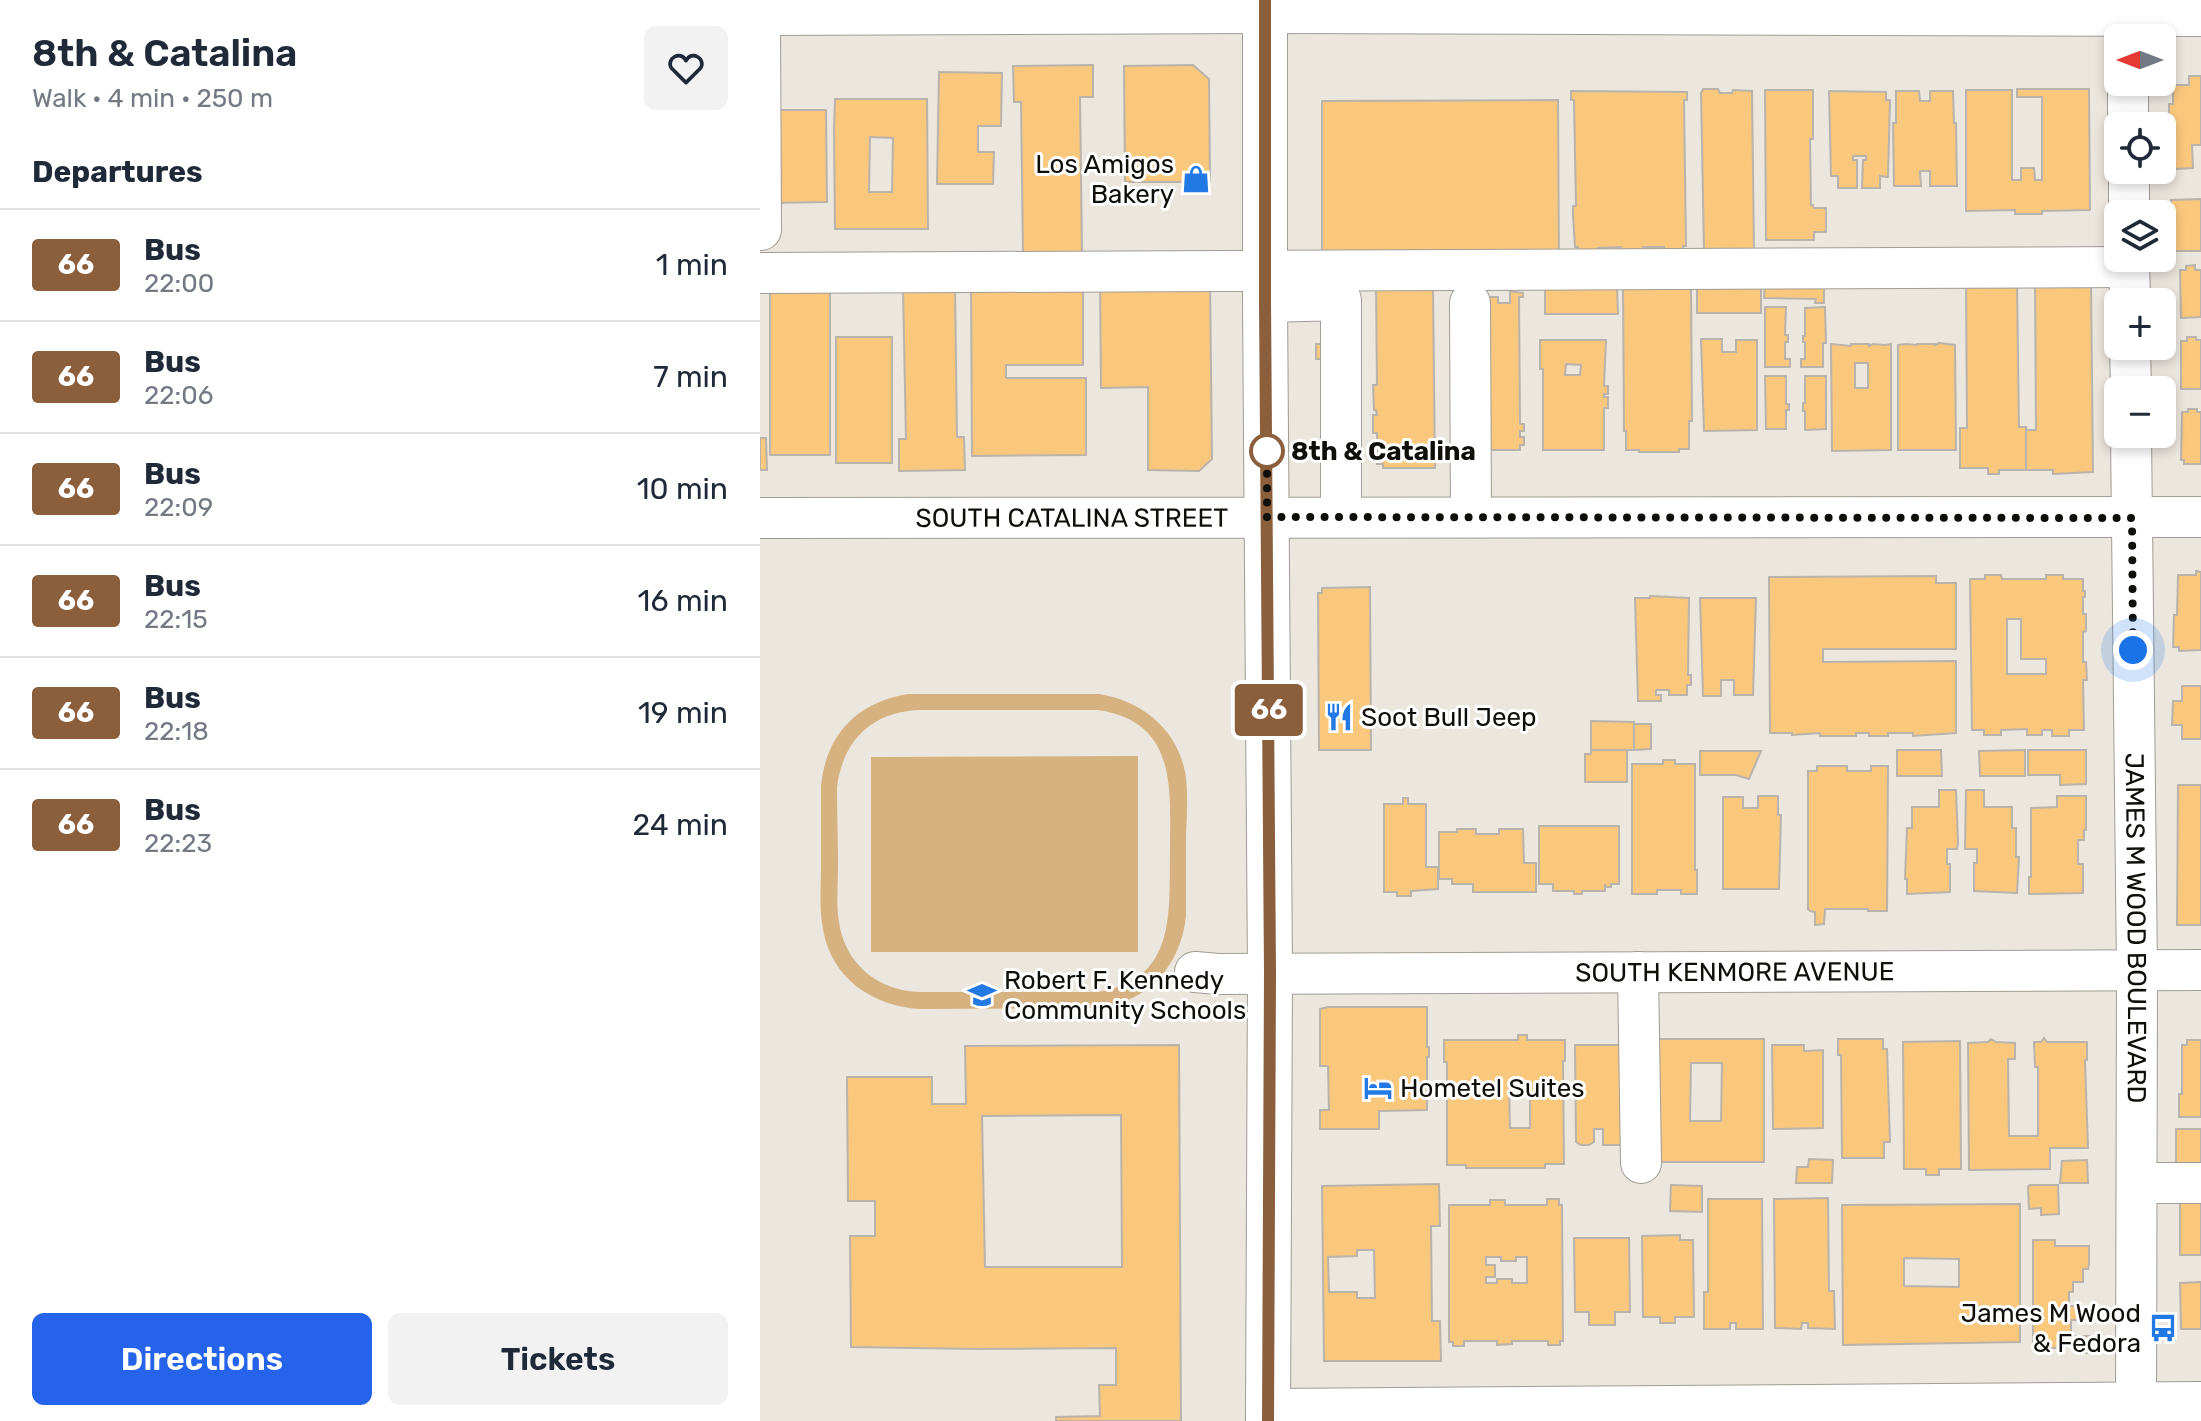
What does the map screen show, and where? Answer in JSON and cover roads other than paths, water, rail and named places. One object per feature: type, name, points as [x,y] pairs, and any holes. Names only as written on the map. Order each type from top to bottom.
[{"type":"main road","points":[[1265,6],[1270,973],[1268,1415]]},
{"type":"street","points":[[760,15],[1265,6],[2127,18],[2201,16]]},
{"type":"street","points":[[760,22],[761,230]]},
{"type":"street","points":[[760,273],[1265,287],[2130,276]]},
{"type":"street","points":[[1265,287],[1341,300],[1341,517]]},
{"type":"street","points":[[1470,303],[1471,517]]},
{"type":"street","name":"JAMES M WOOD BOULEVARD","points":[[2131,448],[2137,971],[2136,1411]]},
{"type":"street","name":"SOUTH CATALINA STREET","points":[[760,518],[2201,517]]},
{"type":"street","name":"SOUTH KENMORE AVENUE","points":[[1195,972],[2201,970]]},
{"type":"street","points":[[1638,972],[1641,1163]]},
{"type":"street","points":[[2137,1183],[2201,1183]]},
{"type":"street","points":[[1268,1415],[2136,1411],[2201,1402]]},
{"type":"place","name":"Los Amigos Bakery","points":[[1196,179]]},
{"type":"place","name":"8th & Catalina","points":[[1267,451]]},
{"type":"place","name":"Soot Bull Jeep","points":[[1339,717]]},
{"type":"place","name":"Robert F. Kennedy Community Schools","points":[[982,995]]},
{"type":"place","name":"Hometel Suites","points":[[1378,1088]]},
{"type":"place","name":"James M Wood & Fedora","points":[[2163,1328]]}]
